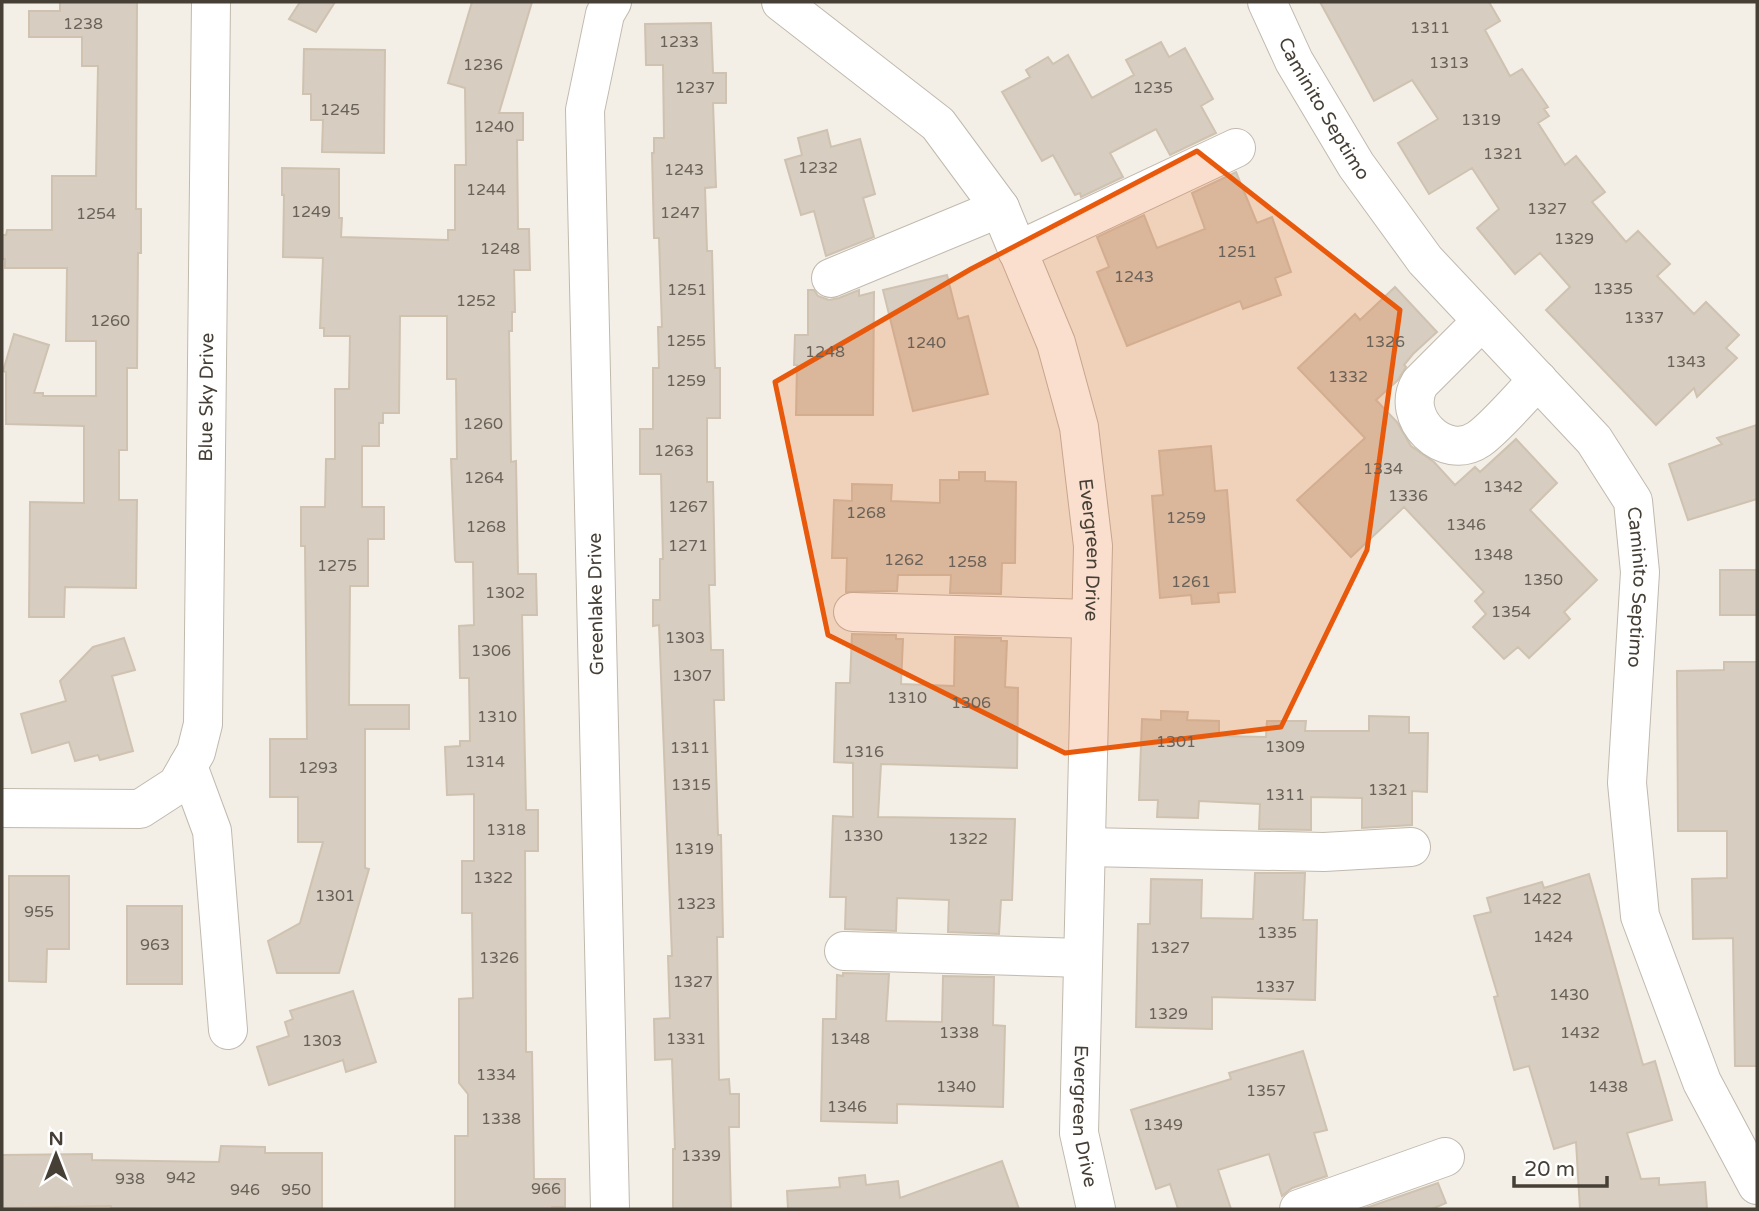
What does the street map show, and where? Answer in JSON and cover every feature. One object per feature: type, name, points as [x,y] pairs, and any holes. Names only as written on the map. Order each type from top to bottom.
[{"type":"street","name":"Blue Sky Drive","points":[[182,776],[197,752],[203,724],[211,2]]},
{"type":"street","name":"Greenlake Drive","points":[[610,1209],[585,110],[605,14],[612,2]]},
{"type":"street","name":"Evergreen Drive","points":[[781,2],[938,124],[1000,208],[1056,343],[1079,427],[1093,546],[1079,1133],[1096,1209]]},
{"type":"street","name":"Caminito Septimo","points":[[1267,2],[1294,61],[1356,164],[1425,260],[1594,440],[1633,502],[1640,572],[1627,783],[1640,916],[1702,1083],[1757,1185]]},
{"type":"street","points":[[1017,251],[1236,148]]},
{"type":"street","points":[[831,278],[1000,208]]},
{"type":"street","points":[[1482,321],[1420,383],[1415,392],[1415,405],[1422,427],[1443,443],[1457,445],[1478,439],[1538,380]]},
{"type":"street","points":[[853,612],[1091,620]]},
{"type":"street","points":[[2,808],[140,809],[182,776],[212,831],[228,1030]]},
{"type":"street","points":[[1086,847],[1324,852],[1411,847]]},
{"type":"street","points":[[844,951],[1083,958]]},
{"type":"street","points":[[1299,1209],[1445,1157]]},
{"type":"highlighted area","points":[[1197,151],[1400,310],[1367,550],[1281,727],[1065,753],[828,635],[775,382],[971,269]]},
{"type":"building","points":[[60,2],[137,2],[136,209],[141,209],[141,253],[138,253],[137,368],[127,368],[127,450],[119,450],[119,500],[137,500],[136,588],[65,587],[64,617],[29,617],[30,502],[84,503],[84,426],[6,424],[6,372],[3,371],[14,334],[49,345],[34,393],[43,393],[43,396],[96,396],[96,341],[66,341],[67,268],[5,268],[5,259],[2,259],[2,235],[6,235],[7,230],[52,230],[52,176],[96,176],[98,66],[82,66],[82,37],[29,37],[29,11],[60,11]]},
{"type":"building","points":[[300,2],[335,2],[316,32],[289,19]]},
{"type":"building","points":[[472,2],[532,2],[499,113],[523,113],[523,140],[517,140],[518,229],[529,229],[530,270],[514,270],[515,312],[512,312],[512,331],[509,331],[511,462],[516,461],[518,574],[536,574],[537,615],[522,615],[526,810],[538,810],[538,851],[525,851],[526,1052],[532,1052],[534,1179],[565,1179],[565,1207],[552,1209],[455,1209],[455,1136],[468,1136],[468,1094],[459,1083],[459,999],[473,998],[472,913],[462,913],[462,861],[474,861],[474,794],[447,795],[445,747],[460,746],[460,741],[470,741],[469,678],[460,678],[459,626],[474,625],[473,562],[455,560],[451,459],[457,459],[456,379],[447,379],[447,316],[400,316],[399,413],[383,413],[383,423],[379,423],[379,446],[362,446],[362,507],[384,507],[384,539],[368,539],[368,586],[350,586],[349,705],[409,705],[409,729],[365,729],[365,868],[369,869],[339,973],[277,973],[268,941],[300,923],[323,842],[298,842],[298,797],[270,797],[270,739],[307,739],[305,546],[301,546],[301,507],[325,507],[326,459],[335,459],[335,389],[349,389],[350,336],[324,336],[324,328],[320,328],[323,258],[283,257],[282,168],[339,169],[341,237],[448,240],[448,230],[455,230],[455,165],[466,165],[465,88],[448,83]]},
{"type":"building","points":[[1320,2],[1489,2],[1500,21],[1485,30],[1510,76],[1522,69],[1548,107],[1544,109],[1549,116],[1538,123],[1565,165],[1576,156],[1605,192],[1592,202],[1626,242],[1638,231],[1670,264],[1657,276],[1694,314],[1706,302],[1739,335],[1726,348],[1737,358],[1697,397],[1694,388],[1656,425],[1546,310],[1570,287],[1540,253],[1515,274],[1477,228],[1499,209],[1472,168],[1429,194],[1398,143],[1438,119],[1412,80],[1374,101]]},
{"type":"building","points":[[711,23],[713,73],[726,73],[726,103],[713,103],[716,187],[705,188],[707,251],[712,251],[715,368],[720,368],[720,418],[707,418],[707,482],[713,482],[715,585],[709,585],[711,650],[723,650],[724,700],[714,700],[723,937],[717,937],[719,1080],[729,1079],[730,1094],[739,1094],[739,1127],[729,1127],[731,1209],[673,1209],[675,1149],[672,1059],[655,1060],[654,1019],[670,1018],[668,956],[672,956],[659,625],[653,626],[653,600],[660,600],[660,559],[663,559],[661,474],[640,474],[640,429],[653,429],[653,368],[659,368],[658,327],[662,327],[659,238],[654,238],[652,153],[654,138],[664,138],[663,65],[646,65],[645,24]]},
{"type":"building","points":[[1161,42],[1169,57],[1185,48],[1213,99],[1201,106],[1216,133],[1170,155],[1156,129],[1110,153],[1123,177],[1081,197],[1080,193],[1075,195],[1053,155],[1042,161],[1002,92],[1030,77],[1026,70],[1048,57],[1053,64],[1068,55],[1092,98],[1134,75],[1126,60]]},
{"type":"building","points":[[304,49],[385,50],[384,153],[322,152],[323,120],[311,120],[311,94],[303,94]]},
{"type":"building","points":[[827,130],[831,147],[860,139],[875,194],[863,198],[874,237],[826,256],[814,211],[801,215],[785,160],[802,155],[798,138]]},
{"type":"building","points":[[1236,172],[1257,223],[1272,217],[1291,272],[1275,278],[1281,295],[1243,309],[1240,301],[1127,346],[1097,272],[1109,267],[1097,237],[1144,215],[1157,248],[1205,229],[1192,193]]},
{"type":"building","points":[[947,275],[958,319],[968,316],[988,394],[913,411],[883,290]]},
{"type":"building","points":[[1395,287],[1437,332],[1413,354],[1404,365],[1406,367],[1398,380],[1376,400],[1397,422],[1411,446],[1434,462],[1455,485],[1475,467],[1480,472],[1516,439],[1557,483],[1530,510],[1597,580],[1564,612],[1570,619],[1529,658],[1518,647],[1504,659],[1473,627],[1486,614],[1475,601],[1484,592],[1404,507],[1351,557],[1297,500],[1365,438],[1298,368],[1355,314],[1360,320]]},
{"type":"building","points":[[808,290],[814,290],[818,296],[829,300],[859,290],[859,296],[874,292],[873,415],[796,415],[795,335],[808,335]]},
{"type":"building","points":[[1757,425],[1757,499],[1688,520],[1669,464],[1722,444],[1717,438]]},
{"type":"building","points":[[1211,446],[1215,491],[1227,490],[1235,592],[1218,593],[1219,602],[1192,604],[1191,595],[1160,598],[1152,496],[1163,495],[1159,451]]},
{"type":"building","points":[[959,472],[985,472],[985,481],[1016,482],[1015,563],[1002,563],[1001,594],[950,593],[951,575],[898,575],[897,591],[846,592],[847,558],[832,558],[834,500],[852,501],[852,484],[892,485],[891,501],[940,503],[940,480],[959,480]]},
{"type":"building","points":[[1720,570],[1757,570],[1757,615],[1720,615]]},
{"type":"building","points":[[852,634],[896,635],[896,639],[903,639],[901,684],[954,686],[955,637],[1001,638],[1001,641],[1007,641],[1005,687],[1018,688],[1017,768],[881,764],[878,817],[1015,819],[1012,900],[1001,900],[999,934],[948,932],[949,900],[897,898],[896,931],[845,929],[846,897],[830,897],[833,816],[853,817],[853,763],[834,762],[836,683],[850,683]]},
{"type":"building","points":[[124,638],[135,670],[112,676],[133,751],[100,760],[98,755],[75,761],[69,742],[32,753],[21,714],[66,701],[60,681],[93,647]]},
{"type":"building","points":[[1724,662],[1757,662],[1757,1066],[1735,1066],[1733,938],[1693,939],[1692,879],[1727,878],[1727,831],[1678,831],[1677,671],[1724,670]]},
{"type":"building","points":[[1161,711],[1188,712],[1187,720],[1219,721],[1219,736],[1266,737],[1267,721],[1306,721],[1305,731],[1369,731],[1369,716],[1409,717],[1409,733],[1428,733],[1427,792],[1412,791],[1412,825],[1362,828],[1362,798],[1311,797],[1311,830],[1259,829],[1260,804],[1199,801],[1198,818],[1157,817],[1158,800],[1139,800],[1142,719],[1161,720]]},
{"type":"building","points":[[1255,873],[1305,873],[1303,920],[1317,920],[1315,1000],[1212,997],[1212,1029],[1136,1027],[1138,924],[1150,924],[1151,879],[1202,880],[1201,918],[1253,919]]},
{"type":"building","points":[[1589,874],[1643,1065],[1655,1061],[1672,1120],[1627,1133],[1641,1179],[1659,1178],[1659,1185],[1705,1182],[1707,1209],[1580,1209],[1576,1142],[1554,1149],[1529,1066],[1514,1070],[1494,997],[1498,996],[1474,916],[1491,912],[1487,898],[1542,882],[1544,888]]},
{"type":"building","points":[[9,876],[69,876],[69,949],[47,949],[46,982],[9,981]]},
{"type":"building","points":[[127,906],[182,906],[182,984],[127,984]]},
{"type":"building","points":[[843,973],[889,974],[886,1021],[942,1022],[943,976],[994,977],[993,1025],[1005,1026],[1003,1107],[897,1104],[897,1123],[821,1121],[823,1019],[836,1019],[837,975],[843,976]]},
{"type":"building","points":[[353,991],[376,1062],[346,1072],[343,1060],[269,1085],[257,1047],[289,1036],[285,1022],[293,1019],[290,1011]]},
{"type":"building","points":[[1303,1051],[1327,1130],[1314,1133],[1327,1176],[1292,1188],[1282,1196],[1269,1154],[1218,1170],[1231,1209],[1178,1209],[1170,1184],[1156,1189],[1131,1110],[1231,1079],[1229,1073]]},
{"type":"building","points":[[221,1146],[265,1147],[265,1153],[322,1153],[322,1209],[164,1209],[111,1206],[2,1208],[2,1155],[92,1154],[92,1160],[219,1162]]},
{"type":"building","points":[[1002,1161],[1019,1209],[788,1209],[787,1191],[840,1187],[839,1178],[865,1175],[866,1185],[898,1181],[900,1198]]},
{"type":"building","points":[[1438,1183],[1446,1203],[1432,1209],[1363,1209]]}]
